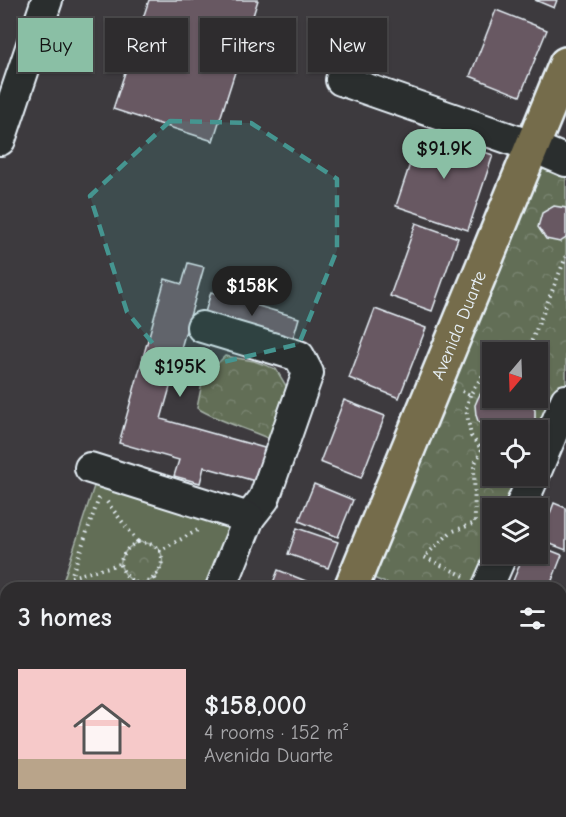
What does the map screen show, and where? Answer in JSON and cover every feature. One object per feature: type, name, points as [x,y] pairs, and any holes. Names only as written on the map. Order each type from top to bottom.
[{"type":"main road","name":"Avenida Duarte","points":[[353,582],[566,64]]},
{"type":"street","points":[[0,140],[47,0]]},
{"type":"street","points":[[341,80],[531,146],[566,161]]},
{"type":"street","points":[[202,327],[298,356],[308,373],[264,499],[249,518],[223,582]]},
{"type":"street","points":[[548,443],[566,400]]},
{"type":"street","points":[[90,468],[249,518]]},
{"type":"street","points":[[490,582],[498,564]]},
{"type":"path","points":[[531,342],[566,257]]},
{"type":"path","points":[[470,395],[466,410],[471,436],[482,450],[474,465],[475,523],[452,532],[424,557],[475,582]]},
{"type":"path","points":[[120,564],[71,577],[100,493],[138,542]]},
{"type":"path","points":[[159,551],[208,525]]},
{"type":"path","points":[[136,582],[123,572],[120,564],[125,551],[138,542],[154,546],[162,558],[162,567],[154,578],[147,582]]},
{"type":"path","points":[[154,578],[156,582]]},
{"type":"highlighted area","points":[[170,121],[251,123],[337,179],[337,250],[299,344],[177,373],[127,312],[90,196]]},
{"type":"green space","points":[[545,160],[566,168],[566,386],[544,420],[482,420],[482,486],[526,486],[521,498],[482,498],[482,564],[490,564],[486,582],[383,582],[371,577]]},
{"type":"green space","points":[[225,356],[254,361],[276,369],[291,394],[274,441],[197,408],[203,378]]},
{"type":"green space","points":[[97,477],[237,523],[218,582],[63,582]]},
{"type":"green space","points":[[138,542],[154,546],[161,554],[162,564],[158,574],[149,581],[137,582],[129,578],[120,564],[131,546]]},
{"type":"building","points":[[149,0],[258,0],[252,18],[200,18],[200,72],[235,72],[213,141],[113,109],[125,72],[188,72],[188,18],[143,18]]},
{"type":"building","points":[[535,0],[557,0],[554,8]]},
{"type":"building","points":[[496,10],[547,30],[520,96],[470,76]]},
{"type":"building","points":[[421,131],[493,155],[468,230],[396,206]]},
{"type":"building","points":[[554,206],[566,208],[566,238],[560,242],[546,239],[538,227],[542,213]]},
{"type":"building","points":[[416,223],[458,238],[432,311],[390,296]]},
{"type":"building","points":[[188,263],[204,267],[161,419],[268,449],[259,482],[204,467],[200,483],[174,476],[179,460],[119,443],[165,279],[182,284]]},
{"type":"building","points":[[211,292],[299,318],[292,342],[204,316]]},
{"type":"building","points":[[375,309],[426,328],[399,398],[349,378]]},
{"type":"building","points":[[482,392],[482,408],[534,408],[535,420],[482,420],[482,424],[476,415],[475,405]]},
{"type":"building","points":[[344,400],[385,416],[361,478],[320,462]]},
{"type":"building","points":[[314,484],[353,500],[338,537],[299,521]]},
{"type":"building","points":[[554,503],[566,508],[566,550],[548,543],[548,519]]},
{"type":"building","points":[[297,528],[338,542],[328,568],[288,554]]},
{"type":"building","points":[[548,549],[562,555],[551,582],[513,581],[520,564],[548,564]]},
{"type":"building","points":[[278,570],[308,582],[273,582]]}]
